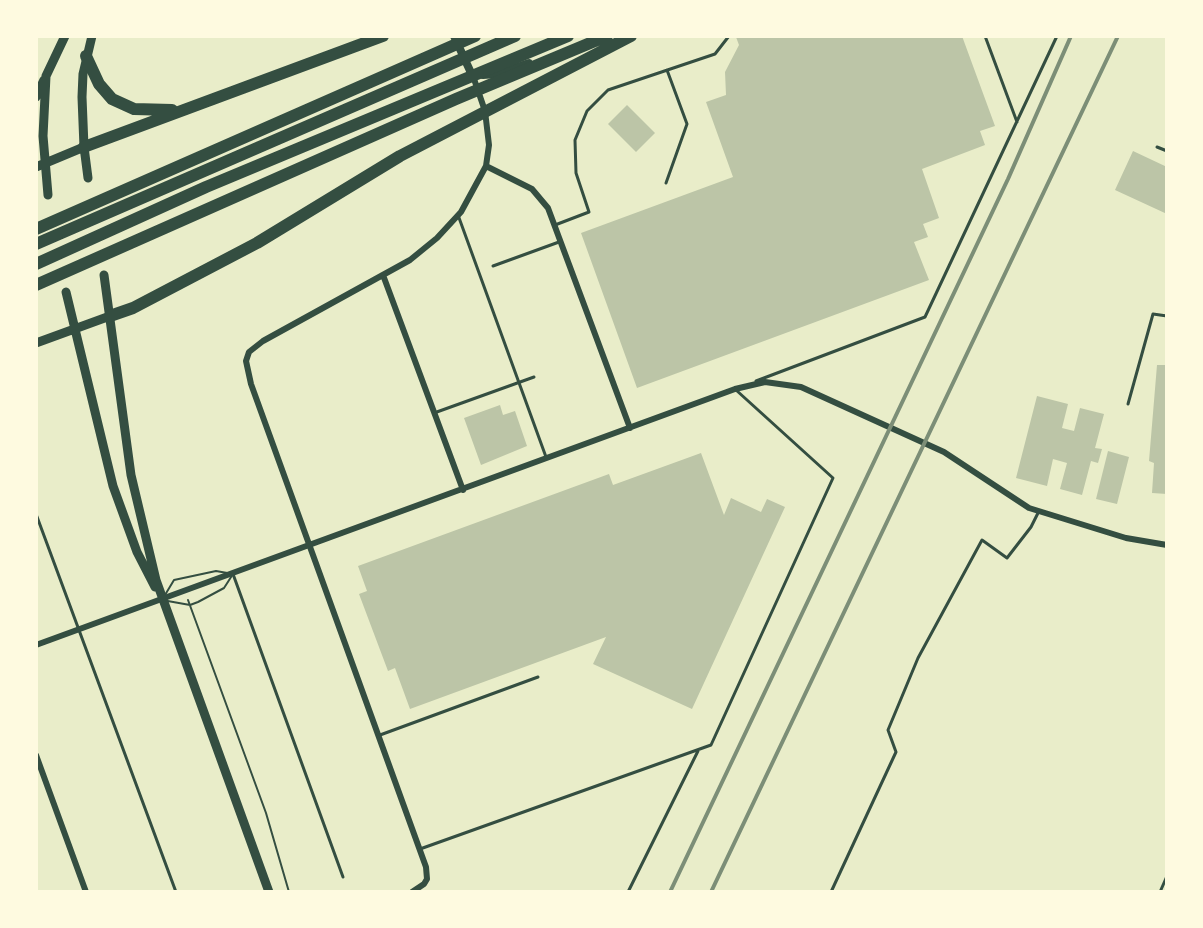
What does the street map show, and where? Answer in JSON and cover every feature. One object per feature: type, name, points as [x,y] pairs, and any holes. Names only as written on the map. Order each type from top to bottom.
[{"type":"highway","points":[[84,147],[384,36]]},
{"type":"highway","points":[[37,228],[476,36]]},
{"type":"highway","points":[[38,244],[515,36]]},
{"type":"highway","points":[[39,262],[128,221],[566,36]]},
{"type":"highway","points":[[41,282],[133,244],[456,99],[608,36]]},
{"type":"highway","points":[[110,316],[133,308],[257,243],[400,156],[631,36]]},
{"type":"highway","points":[[86,56],[103,90],[125,106],[154,111],[188,108]]},
{"type":"main road","points":[[36,97],[65,36]]},
{"type":"main road","points":[[88,178],[84,147],[82,83],[92,36]]},
{"type":"main road","points":[[46,75],[40,165],[48,195]]},
{"type":"main road","points":[[40,165],[84,147]]},
{"type":"main road","points":[[104,275],[131,475],[162,600],[269,892]]},
{"type":"main road","points":[[66,292],[116,494],[139,558],[162,600]]},
{"type":"main road","points":[[36,343],[110,316]]},
{"type":"street","points":[[412,892],[420,888],[427,879],[420,849],[246,369],[249,352],[263,341],[383,275],[425,248],[458,215],[486,166],[489,128],[472,75],[454,36]]},
{"type":"street","points":[[472,75],[492,61],[566,36]]},
{"type":"street","points":[[472,75],[497,74],[603,36]]},
{"type":"street","points":[[486,166],[537,193],[555,225],[630,428]]},
{"type":"street","points":[[383,275],[463,490]]},
{"type":"street","points":[[36,645],[735,389],[765,382],[801,387],[944,452],[1000,490],[1039,511],[1126,538],[1167,545]]},
{"type":"street","points":[[36,755],[86,892]]},
{"type":"lane","points":[[555,225],[589,212],[576,173],[575,140],[587,111],[608,90],[715,54],[729,36]]},
{"type":"lane","points":[[986,36],[1017,122]]},
{"type":"lane","points":[[420,849],[711,745],[833,478],[735,389],[925,317],[1057,36]]},
{"type":"lane","points":[[666,183],[687,124],[667,70]]},
{"type":"lane","points":[[1157,147],[1167,151]]},
{"type":"lane","points":[[458,215],[547,459]]},
{"type":"lane","points":[[493,266],[561,241]]},
{"type":"lane","points":[[1128,404],[1153,314],[1167,316]]},
{"type":"lane","points":[[434,413],[534,377]]},
{"type":"lane","points":[[831,892],[896,752],[888,730],[918,658],[982,540],[1007,558],[1031,527],[1039,511]]},
{"type":"lane","points":[[36,514],[176,892]]},
{"type":"lane","points":[[233,574],[343,877]]},
{"type":"lane","points":[[378,736],[538,677]]},
{"type":"lane","points":[[628,892],[698,749]]},
{"type":"lane","points":[[1160,892],[1167,876]]},
{"type":"path","points":[[180,578],[189,575]]},
{"type":"path","points":[[198,602],[190,605],[266,813],[289,892]]},
{"type":"building","points":[[962,36],[995,126],[980,131],[985,145],[922,169],[939,218],[923,224],[928,237],[914,242],[929,280],[637,388],[581,233],[733,177],[706,102],[726,95],[725,72],[739,45],[736,37]]},
{"type":"building","points":[[627,105],[655,133],[636,152],[608,124]]},
{"type":"building","points":[[1133,151],[1167,167],[1167,214],[1115,190]]},
{"type":"building","points":[[1157,365],[1167,365],[1167,494],[1152,493],[1154,463],[1149,461]]},
{"type":"building","points":[[1037,396],[1068,404],[1062,428],[1074,431],[1080,408],[1104,414],[1095,448],[1102,449],[1098,463],[1091,461],[1082,495],[1060,489],[1067,463],[1053,459],[1047,486],[1016,478]]},
{"type":"building","points":[[500,405],[503,415],[515,411],[527,446],[481,465],[464,418]]},
{"type":"building","points":[[1108,451],[1129,457],[1117,504],[1096,499]]},
{"type":"building","points":[[701,453],[724,515],[731,498],[761,512],[767,499],[785,507],[692,709],[593,664],[606,637],[410,709],[395,668],[388,671],[359,594],[367,591],[358,566],[609,474],[613,485]]},
{"type":"railway","points":[[670,892],[1008,179],[1071,36]]},
{"type":"railway","points":[[711,892],[1118,36]]}]
